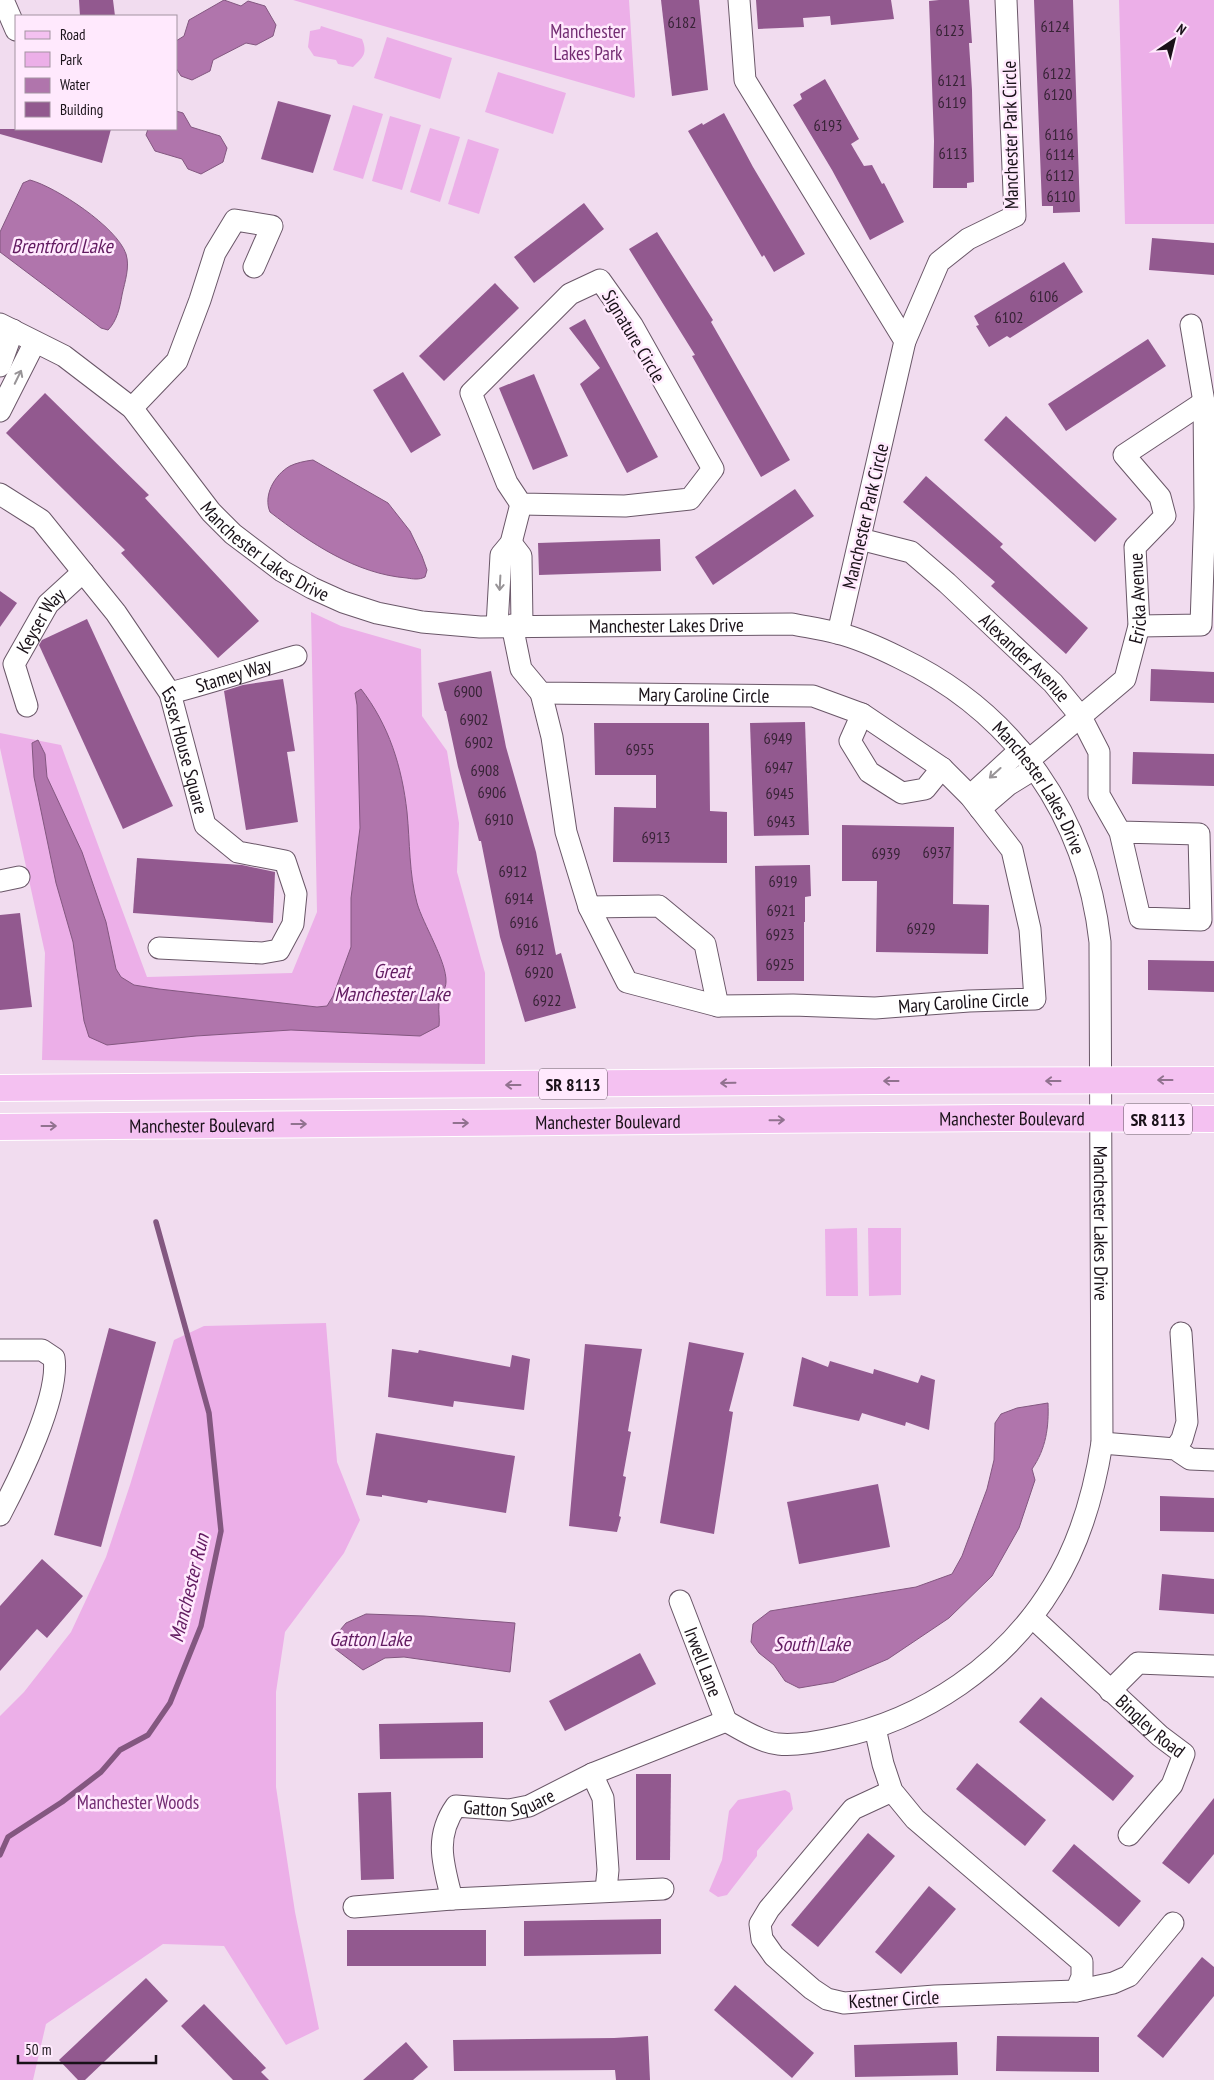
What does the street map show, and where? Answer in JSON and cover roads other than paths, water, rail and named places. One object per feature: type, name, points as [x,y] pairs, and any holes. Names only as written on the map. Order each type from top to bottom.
[{"type":"main road","name":"Manchester Boulevard","points":[[0,1088],[1214,1080]]},
{"type":"main road","name":"Manchester Boulevard","points":[[0,1127],[1102,1118],[1214,1119]]},
{"type":"street","points":[[3,0],[15,28]]},
{"type":"street","points":[[739,0],[745,80],[905,340]]},
{"type":"street","name":"Manchester Park Circle","points":[[838,633],[905,340],[939,262],[968,239],[1015,216],[1006,0]]},
{"type":"street","points":[[132,408],[176,360],[200,300],[215,253],[235,220],[272,226],[254,267]]},
{"type":"street","name":"Signature Circle","points":[[600,280],[632,325],[712,469],[690,499],[626,506],[522,504],[507,483],[471,393],[570,294],[600,280]]},
{"type":"street","points":[[1139,626],[1201,625],[1205,508],[1204,402],[1191,325]]},
{"type":"street","points":[[0,366],[6,327]]},
{"type":"street","name":"Manchester Lakes Drive","points":[[6,327],[64,356],[132,408],[211,512],[233,534],[282,571],[328,595],[378,613],[422,622],[480,626],[792,624],[838,633],[922,668],[956,690],[988,715],[1028,760],[1054,796],[1068,824],[1090,881],[1097,913],[1100,942],[1102,1443],[1098,1468],[1085,1518],[1073,1548],[1054,1586],[1032,1617],[993,1659],[935,1701],[895,1721],[876,1728],[857,1734],[812,1742],[777,1744],[749,1734],[726,1722]]},
{"type":"street","points":[[0,411],[35,342]]},
{"type":"street","name":"Ericka Avenue","points":[[1028,760],[1081,718],[1125,679],[1139,626],[1136,547],[1165,516],[1160,497],[1124,455],[1204,402]]},
{"type":"street","name":"Essex House Square","points":[[0,494],[42,520],[116,613],[170,693],[205,825],[238,852],[284,861],[296,894],[293,924],[280,950],[262,954],[159,948]]},
{"type":"street","points":[[510,626],[501,555],[512,544],[522,504]]},
{"type":"street","name":"Alexander Avenue","points":[[860,539],[911,552],[1053,683],[1081,718],[1099,752],[1098,795],[1120,832],[1140,918],[1201,920],[1199,834],[1120,832]]},
{"type":"street","name":"Keyser Way","points":[[27,706],[14,664],[48,604],[83,572]]},
{"type":"street","name":"Mary Caroline Circle","points":[[510,626],[521,669],[541,693],[552,737],[566,832],[589,907],[627,982],[718,1006],[793,1005],[875,1008],[969,1001],[1035,999],[1030,929],[1012,850],[975,802],[942,768],[862,714],[813,696],[541,693]]},
{"type":"street","name":"Stamey Way","points":[[170,693],[220,680],[254,667],[296,656]]},
{"type":"street","points":[[862,714],[850,741],[869,772],[902,793],[924,789],[942,768]]},
{"type":"street","points":[[975,802],[1028,760]]},
{"type":"street","points":[[589,907],[660,906],[705,944],[718,1006]]},
{"type":"street","points":[[1175,1449],[1182,1439],[1187,1422],[1182,1333]]},
{"type":"street","points":[[0,1350],[42,1350],[54,1358],[56,1370],[47,1407],[19,1480],[0,1515]]},
{"type":"street","points":[[1102,1443],[1175,1449],[1190,1459],[1214,1460]]},
{"type":"street","name":"Irwell Lane","points":[[680,1601],[726,1722]]},
{"type":"street","name":"Bingley Road","points":[[1032,1617],[1160,1736],[1184,1754],[1172,1786],[1129,1835]]},
{"type":"street","name":"Bingley Road","points":[[1110,1690],[1138,1663],[1214,1666]]},
{"type":"street","name":"Gatton Square","points":[[452,1899],[441,1842],[446,1820],[456,1806],[509,1810],[529,1806],[592,1774],[726,1722]]},
{"type":"street","points":[[876,1728],[883,1764],[892,1791],[915,1820],[1082,1962],[1082,1977],[1076,1991]]},
{"type":"street","points":[[592,1774],[603,1798],[608,1870],[606,1890]]},
{"type":"street","name":"Kestner Circle","points":[[892,1791],[853,1809],[769,1909],[760,1924],[762,1939],[774,1956],[812,1989],[827,1998],[844,2003],[935,1996],[1076,1991],[1113,1983],[1130,1976],[1173,1923]]},
{"type":"street","points":[[354,1907],[606,1890],[663,1889]]},
{"type":"water","points":[[224,0],[241,6],[248,1],[265,6],[276,25],[273,36],[256,45],[246,43],[213,60],[210,71],[192,80],[181,76],[178,71],[178,40],[184,36],[189,20]]},
{"type":"water","points":[[178,112],[183,113],[191,127],[220,136],[227,148],[223,162],[201,174],[188,169],[182,159],[155,151],[146,135],[148,130],[178,130]]},
{"type":"water","name":"Brentford Lake","points":[[30,180],[69,199],[99,221],[120,243],[126,254],[126,279],[116,318],[108,330],[101,328],[0,252],[0,232],[23,183]]},
{"type":"water","points":[[313,460],[388,503],[410,531],[427,570],[425,577],[414,579],[388,575],[352,564],[301,535],[270,512],[268,506],[269,493],[271,486],[279,475],[292,465]]},
{"type":"water","name":"Great Manchester Lake","points":[[361,689],[387,732],[402,779],[414,892],[420,912],[443,964],[445,974],[446,985],[439,1004],[439,1026],[420,1036],[291,1030],[196,1036],[107,1045],[89,1037],[84,1021],[73,942],[56,883],[34,777],[32,743],[38,740],[45,754],[47,777],[82,852],[106,922],[116,969],[121,977],[134,985],[159,989],[317,1007],[327,1006],[333,996],[351,947],[351,898],[360,828],[357,705],[355,693]]},
{"type":"water","name":"South Lake","points":[[1048,1403],[1046,1438],[1041,1454],[1032,1469],[1035,1480],[1019,1528],[992,1576],[949,1618],[888,1659],[834,1682],[799,1688],[785,1681],[774,1665],[759,1653],[751,1642],[753,1624],[770,1611],[916,1587],[952,1574],[962,1556],[987,1489],[994,1460],[995,1423],[1001,1414],[1017,1408]]},
{"type":"water","name":"Gatton Lake","points":[[366,1614],[424,1616],[515,1623],[510,1672],[404,1657],[385,1658],[363,1670],[334,1648],[335,1636],[346,1623]]},
{"type":"waterway","name":"Manchester Run","points":[[0,1855],[8,1837],[62,1802],[101,1772],[120,1750],[148,1735],[170,1703],[201,1626],[221,1531],[209,1413],[156,1222]]},
{"type":"park label","name":"Manchester Lakes Park","points":[[588,42]]},
{"type":"park label","name":"Manchester Woods","points":[[138,1802]]}]
